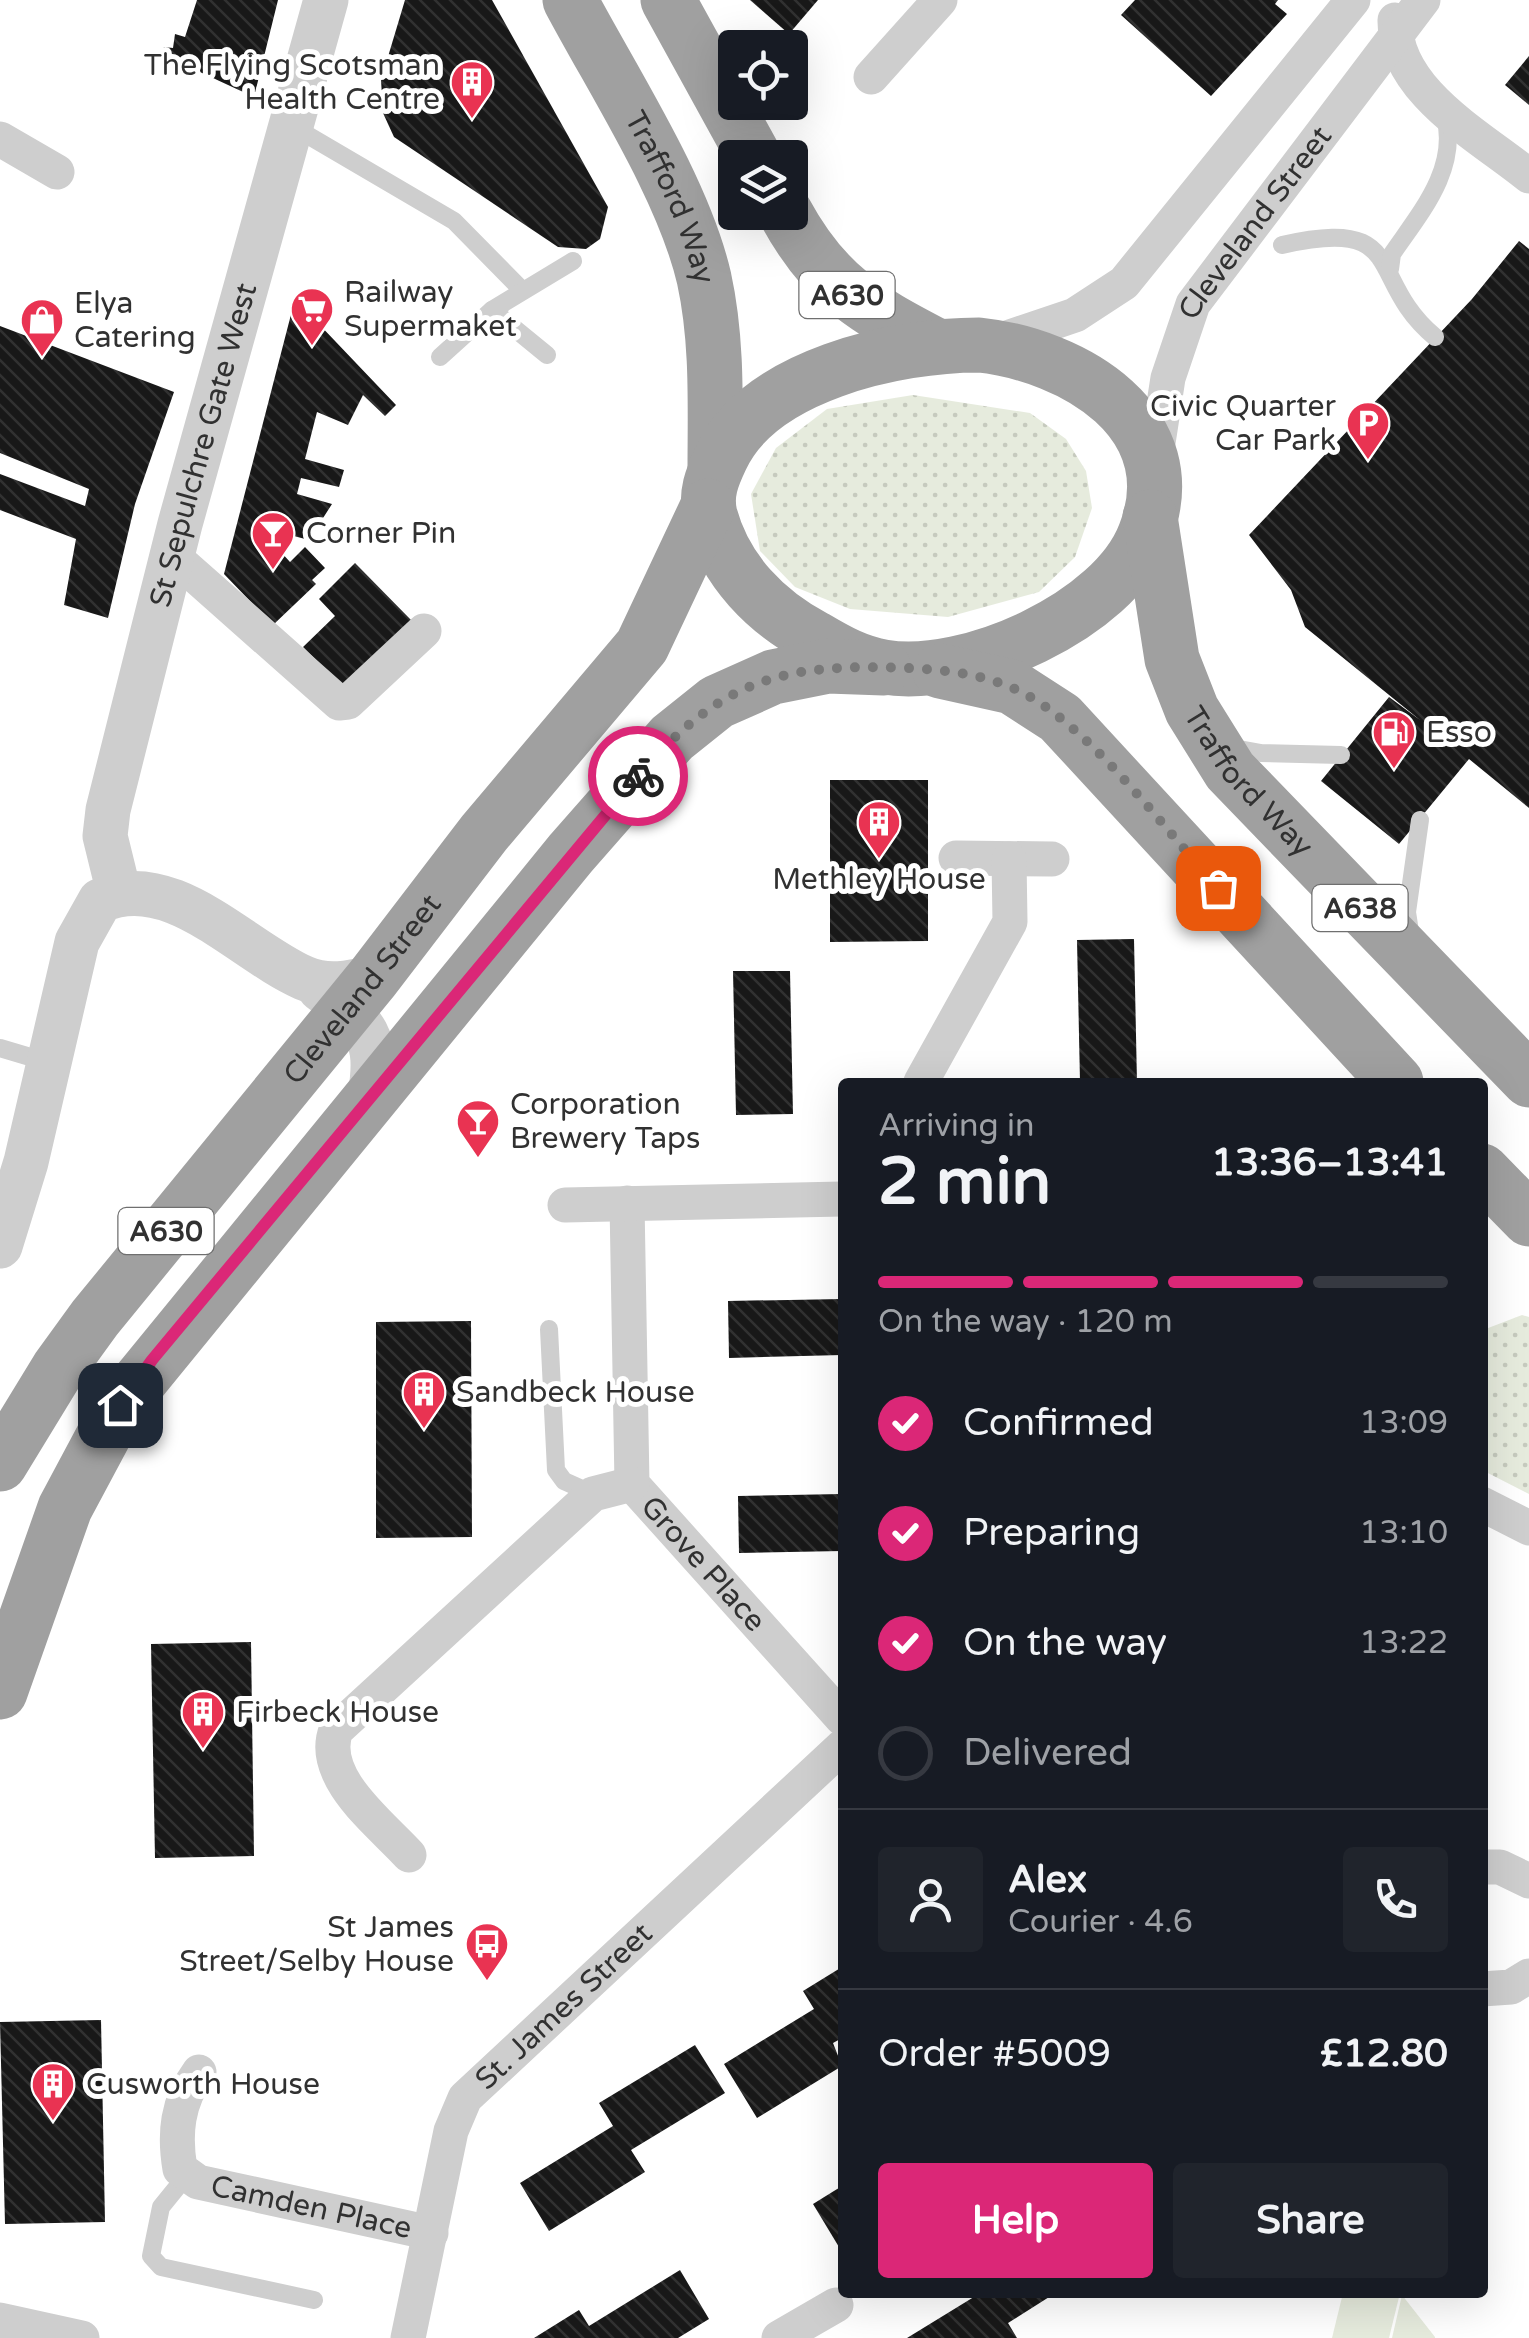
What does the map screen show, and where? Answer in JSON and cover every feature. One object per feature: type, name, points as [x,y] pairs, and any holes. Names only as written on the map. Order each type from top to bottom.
[{"type":"highway","name":"Trafford Way","points":[[570,0],[666,182],[703,276],[716,381],[711,488]]},
{"type":"highway","points":[[668,0],[745,140]]},
{"type":"highway","name":"A630","points":[[796,230],[815,263],[844,292],[958,346]]},
{"type":"highway","name":"A638","points":[[1151,498],[1136,424],[1107,394],[1041,358],[958,346],[849,364],[780,396],[745,424],[711,488],[722,546],[761,602],[779,617],[850,658],[981,677],[1012,687],[1060,718],[1392,1078]]},
{"type":"highway","name":"Cleveland Street","points":[[0,1464],[20,1427],[95,1318],[342,989],[484,833],[642,646],[711,488]]},
{"type":"highway","name":"Trafford Way","points":[[1151,498],[1172,659],[1192,710],[1212,744],[1266,812],[1529,1080]]},
{"type":"highway","points":[[902,668],[994,654],[1064,618],[1119,574],[1145,535],[1151,498]]},
{"type":"highway","name":"A630","points":[[0,1692],[65,1508],[120,1405],[584,839],[688,723],[717,702],[773,677],[828,666],[902,668]]},
{"type":"highway","points":[[1488,1178],[1529,1218]]},
{"type":"street","name":"St Sepulchre Gate West","points":[[119,892],[105,836],[108,810],[173,556],[326,0]]},
{"type":"street","points":[[871,77],[940,0]]},
{"type":"street","name":"Cleveland Street","points":[[958,346],[1060,321],[1124,283],[1352,0]]},
{"type":"street","points":[[1395,0],[1395,38],[1411,72],[1435,101],[1529,176]]},
{"type":"street","name":"Cleveland Street","points":[[1151,498],[1168,378],[1193,304],[1422,0]]},
{"type":"street","points":[[1342,106],[1362,94],[1396,86],[1435,101]]},
{"type":"street","points":[[0,138],[57,172]]},
{"type":"street","points":[[173,556],[339,703],[348,702],[424,631]]},
{"type":"street","points":[[956,858],[1052,859]]},
{"type":"street","points":[[922,1078],[1010,922],[1008,859]]},
{"type":"street","points":[[0,1246],[50,1063],[77,942],[100,901],[119,892],[134,890],[167,899],[342,989],[364,1024],[376,1059],[370,1096]]},
{"type":"street","points":[[565,1204],[838,1198]]},
{"type":"street","name":"Grove Place","points":[[627,1203],[632,1484],[838,1714]]},
{"type":"street","points":[[410,1856],[341,1779],[333,1762],[331,1744],[336,1730],[593,1494],[632,1484]]},
{"type":"street","points":[[1488,1507],[1529,1528]]},
{"type":"street","name":"St. James Street","points":[[408,2338],[451,2131],[465,2098],[838,1751]]},
{"type":"street","points":[[1488,1867],[1500,1867],[1529,1880]]},
{"type":"street","points":[[1488,1989],[1511,1987],[1529,1976]]},
{"type":"street","name":"Camden Place","points":[[199,2072],[185,2091],[178,2118],[176,2149],[180,2170],[198,2182],[431,2233]]},
{"type":"street","points":[[792,2335],[836,2305]]},
{"type":"street","points":[[0,2320],[82,2338]]},
{"type":"lane","points":[[1390,269],[1392,254],[1446,170],[1448,130],[1435,101]]},
{"type":"lane","points":[[291,126],[454,221],[522,290]]},
{"type":"lane","points":[[1282,245],[1322,236],[1356,239],[1376,251],[1390,269],[1410,316],[1435,338]]},
{"type":"lane","points":[[440,357],[492,310],[573,262]]},
{"type":"lane","points":[[492,310],[546,355]]},
{"type":"lane","points":[[1212,744],[1262,753],[1341,755]]},
{"type":"lane","points":[[1414,963],[1407,912],[1420,820]]},
{"type":"lane","points":[[0,1048],[50,1063]]},
{"type":"lane","points":[[549,1329],[556,1470],[564,1481],[593,1494]]},
{"type":"lane","points":[[188,2174],[161,2208],[151,2256],[161,2267],[314,2300]]},
{"type":"shaded area","points":[[913,395],[1030,413],[1066,439],[1086,471],[1092,508],[1075,557],[1039,592],[948,617],[850,609],[795,587],[760,551],[751,494],[776,448],[827,409]]},
{"type":"shaded area","points":[[1522,1315],[1529,1317],[1529,1494],[1488,1473],[1488,1328]]},
{"type":"shaded area","points":[[1342,2298],[1399,2298],[1389,2338],[1332,2338]]},
{"type":"shaded area","points":[[1401,2298],[1435,2337],[1435,2338],[1392,2338]]},
{"type":"building","points":[[197,0],[278,0],[254,97],[161,54],[164,47],[173,48],[175,34],[185,37]]},
{"type":"building","name":"The Flying Scotsman Health Centre","points":[[405,0],[492,0],[608,207],[600,239],[586,249],[558,247],[394,137],[383,113],[381,80]]},
{"type":"building","points":[[750,0],[818,0],[792,30],[784,30]]},
{"type":"building","points":[[1135,0],[1278,0],[1275,4],[1287,14],[1211,96],[1121,15]]},
{"type":"building","points":[[1529,56],[1529,105],[1505,85]]},
{"type":"building","name":"Civic Quarter Car Park","points":[[1519,241],[1529,249],[1529,808],[1469,759],[1399,844],[1321,781],[1389,697],[1420,720],[1305,627],[1291,590],[1249,535],[1472,299]]},
{"type":"building","points":[[295,299],[396,405],[385,416],[363,395],[348,425],[317,412],[305,459],[344,470],[339,487],[301,478],[297,494],[332,504],[309,540],[286,534],[281,552],[290,562],[305,547],[325,568],[312,580],[316,584],[273,625],[224,574]]},
{"type":"building","points":[[0,326],[174,392],[135,504],[108,618],[64,605],[76,539],[0,510],[0,474],[85,506],[89,489],[0,453]]},
{"type":"building","points":[[355,563],[412,621],[344,688],[303,647],[335,616],[319,599]]},
{"type":"building","name":"Methley House","points":[[830,780],[928,780],[928,941],[830,942]]},
{"type":"building","points":[[1134,939],[1137,1078],[1080,1078],[1077,940]]},
{"type":"building","points":[[733,971],[790,971],[793,1114],[736,1115]]},
{"type":"building","points":[[838,1299],[838,1355],[729,1358],[728,1301]]},
{"type":"building","name":"Sandbeck House","points":[[471,1321],[472,1537],[376,1538],[376,1322]]},
{"type":"building","points":[[838,1494],[838,1551],[739,1553],[738,1496]]},
{"type":"building","name":"Firbeck House","points":[[251,1642],[254,1856],[155,1858],[151,1644]]},
{"type":"building","points":[[838,1969],[838,2040],[833,2043],[838,2068],[757,2118],[724,2064],[814,2009],[803,1991]]},
{"type":"building","name":"Cusworth House","points":[[101,2020],[105,2222],[5,2224],[0,2022]]},
{"type":"building","points":[[695,2045],[725,2093],[631,2150],[645,2172],[549,2231],[520,2183],[613,2126],[599,2103]]},
{"type":"building","points":[[838,2188],[838,2245],[813,2204]]},
{"type":"building","points":[[680,2270],[709,2319],[678,2338],[534,2338],[579,2310],[589,2326]]},
{"type":"building","points":[[972,2298],[1048,2298],[1008,2323],[1017,2338],[907,2338]]},
{"type":"way so far","points":[[638,776],[688,723],[717,702],[773,677],[828,666],[862,666],[938,670],[981,677],[1012,687],[1060,718],[1218,888]]},
{"type":"place","name":"The Flying Scotsman Health Centre","points":[[472,120]]},
{"type":"place","name":"Railway Supermaket","points":[[312,347]]},
{"type":"place","name":"Elya Catering","points":[[42,358]]},
{"type":"place","name":"Civic Quarter Car Park","points":[[1368,461]]},
{"type":"place","name":"Corner Pin","points":[[273,571]]},
{"type":"place","name":"Esso","points":[[1394,770]]},
{"type":"place","name":"Methley House","points":[[879,860]]},
{"type":"place","name":"Corporation Brewery Taps","points":[[478,1159]]},
{"type":"place","name":"Sandbeck House","points":[[424,1430]]},
{"type":"place","name":"Firbeck House","points":[[203,1750]]},
{"type":"place","name":"St James Street/Selby House","points":[[487,1982]]},
{"type":"place","name":"Cusworth House","points":[[53,2122]]},
{"type":"route","points":[[120,1405],[152,1360],[638,776]]}]
